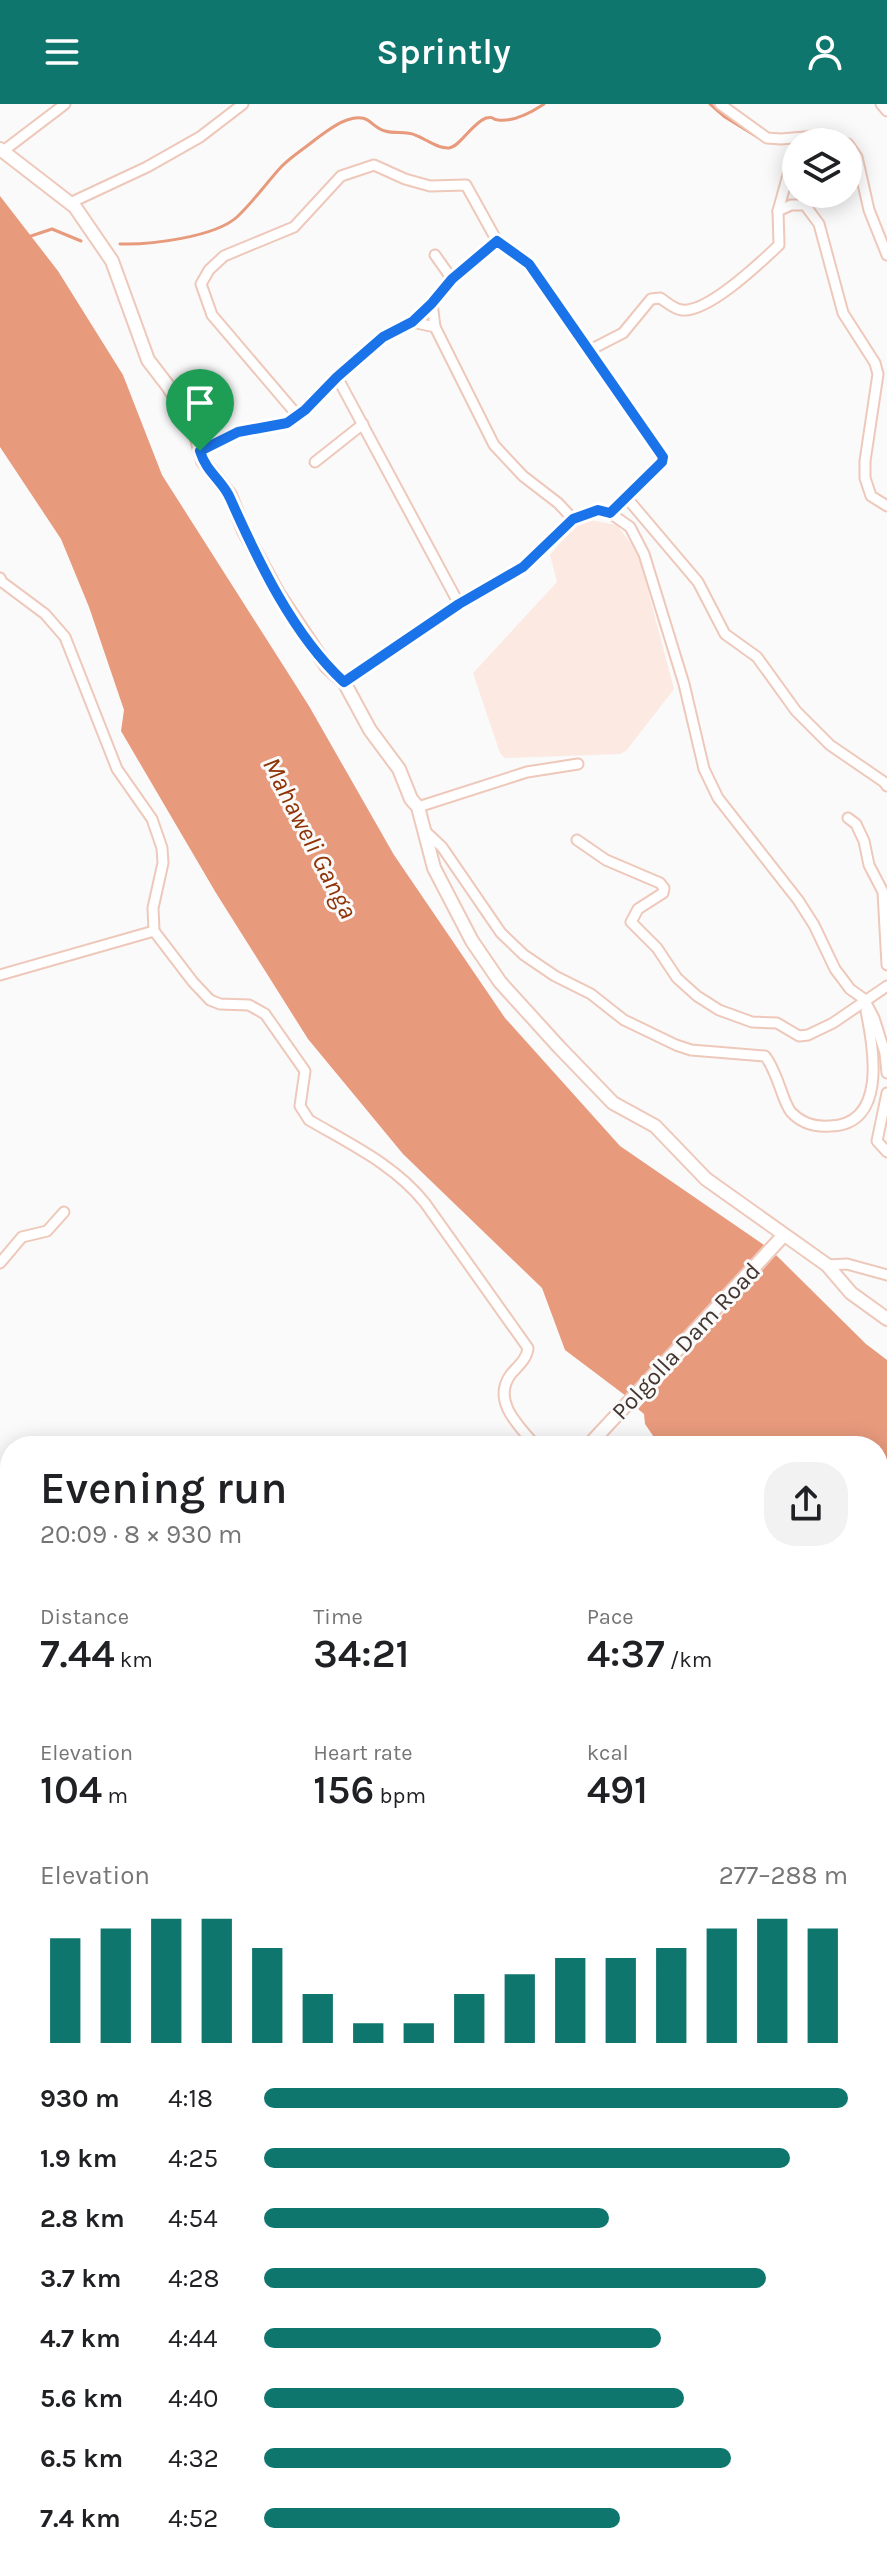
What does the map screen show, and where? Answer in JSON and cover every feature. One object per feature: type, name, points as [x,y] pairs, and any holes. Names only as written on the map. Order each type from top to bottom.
[{"type":"street","points":[[65,104],[1,150],[75,207],[112,261],[148,360],[194,428],[203,461],[230,495],[244,531],[279,595],[327,667],[344,682],[370,730],[399,769],[411,799],[418,807],[434,868],[472,941],[500,982],[613,1103],[655,1126],[706,1179],[827,1265],[861,1301],[887,1319]]},
{"type":"street","points":[[70,203],[200,137],[243,104]]},
{"type":"street","points":[[720,104],[767,138],[782,139]]},
{"type":"street","points":[[881,104],[887,111]]},
{"type":"street","points":[[298,416],[212,315],[201,284],[209,270],[224,256],[294,227],[341,176],[374,165],[430,186],[466,185],[497,241],[529,264],[663,457],[662,462],[610,513]]},
{"type":"street","points":[[862,179],[869,210],[887,255]]},
{"type":"street","points":[[588,351],[623,333],[651,299],[660,298],[685,311],[701,308],[756,268],[779,245],[778,211],[782,196]]},
{"type":"street","points":[[778,211],[791,205],[805,205],[814,214],[843,313],[875,363],[878,374],[876,400],[865,478],[871,496],[887,506]]},
{"type":"street","points":[[200,451],[238,432],[287,423],[298,416],[383,337],[412,322],[452,279],[497,241]]},
{"type":"street","points":[[435,255],[452,279]]},
{"type":"street","points":[[432,303],[435,327],[494,445],[523,476],[573,519]]},
{"type":"street","points":[[412,322],[435,327]]},
{"type":"street","points":[[337,377],[459,604]]},
{"type":"street","points":[[315,462],[363,424]]},
{"type":"street","points":[[626,497],[698,582],[725,634],[757,657],[796,711],[830,745],[887,786]]},
{"type":"street","points":[[344,682],[459,604],[523,567],[573,519],[598,510],[610,513],[630,527],[644,554],[684,684],[704,769],[718,798],[798,900],[835,969],[850,989],[864,999],[874,1018],[885,1053],[887,1073]]},
{"type":"street","points":[[0,578],[45,614],[65,637],[117,769],[152,819],[162,848],[163,863],[153,908],[154,931],[210,1000],[220,1004],[249,1005],[273,1023],[305,1071],[300,1106],[309,1120],[411,1184],[528,1348],[527,1355],[508,1378],[504,1389],[508,1412],[528,1436]]},
{"type":"street","points":[[418,807],[527,772],[578,764]]},
{"type":"street","points":[[848,818],[856,824],[864,841],[869,865],[883,892],[887,965]]},
{"type":"street","points":[[422,827],[442,847],[501,933],[524,955],[555,976],[591,994],[624,1020],[676,1045],[691,1050],[765,1056],[774,1067],[790,1111],[813,1127],[841,1126],[859,1118],[866,1110],[876,1078],[864,999]]},
{"type":"street","points":[[577,840],[606,860],[660,883],[663,893],[638,909],[631,922],[657,948],[677,978],[719,1010],[752,1022],[777,1023],[799,1036],[808,1035],[833,1023],[887,986]]},
{"type":"street","points":[[0,975],[154,931]]},
{"type":"street","points":[[887,1093],[877,1141],[887,1152]]},
{"type":"street","points":[[0,1263],[22,1237],[47,1231],[64,1212]]},
{"type":"street","name":"Polgolla Dam Road","points":[[598,1436],[783,1236]]},
{"type":"street","points":[[827,1265],[847,1264],[887,1275]]},
{"type":"shaded area","points":[[585,519],[617,525],[638,553],[674,689],[626,751],[620,754],[505,758],[500,753],[473,673],[557,582],[550,555],[578,521]]},
{"type":"water","name":"Mahaweli Ganga","points":[[0,196],[58,271],[123,375],[162,475],[309,706],[394,855],[505,1018],[620,1146],[764,1245],[626,1396],[565,1350],[542,1288],[403,1154],[308,1039],[216,893],[121,731],[124,710],[89,607],[61,539],[0,447]]},
{"type":"water","points":[[776,1255],[866,1344],[887,1360],[887,1436],[653,1436],[645,1424],[644,1414],[638,1409]]},
{"type":"waterway","points":[[120,244],[182,238],[227,224],[243,211],[286,162],[331,128],[347,120],[365,119],[385,131],[412,134],[449,148],[486,118],[510,119],[544,104]]},
{"type":"waterway","points":[[710,104],[759,138]]},
{"type":"waterway","points":[[31,236],[52,229],[81,241]]},
{"type":"route","points":[[497,241],[529,264],[663,457],[662,462],[610,513],[598,510],[573,519],[523,567],[459,604],[344,682],[327,667],[279,595],[244,531],[230,495],[203,461],[200,451],[238,432],[287,423],[383,337],[412,322],[452,279],[497,241]]}]
